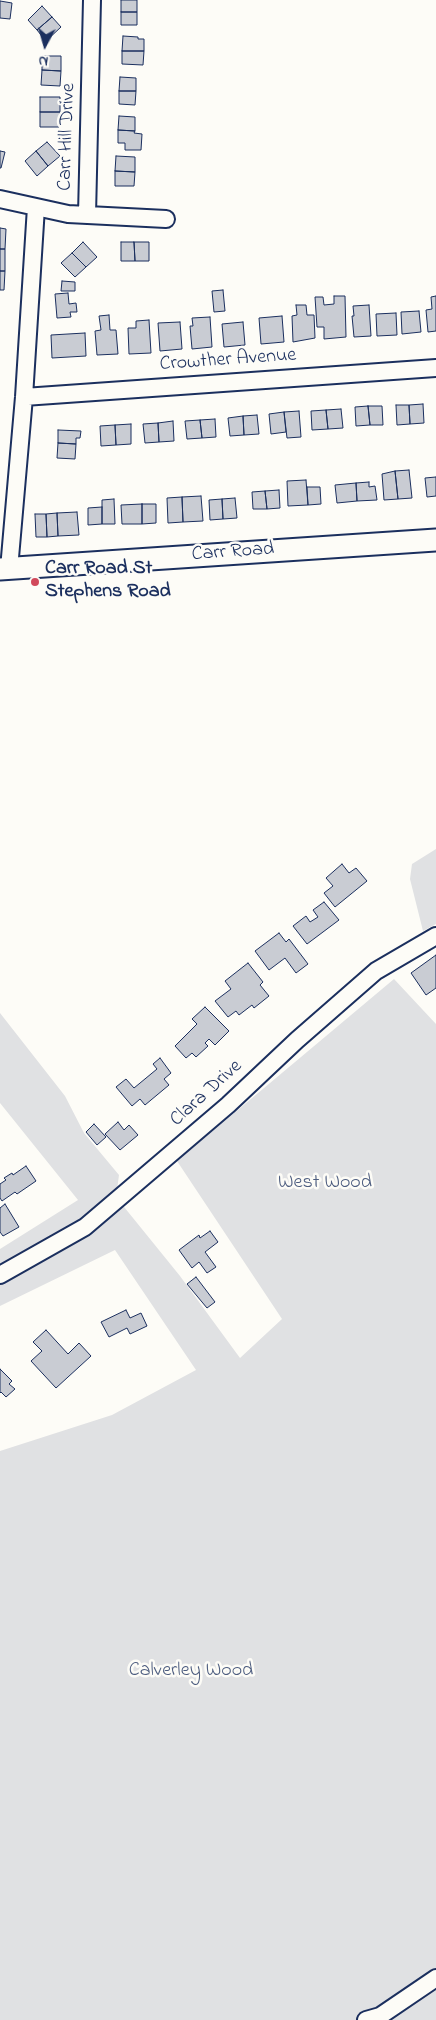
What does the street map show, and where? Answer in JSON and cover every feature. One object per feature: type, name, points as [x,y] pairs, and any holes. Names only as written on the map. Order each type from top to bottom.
[{"type":"main road","name":"Carr Road","points":[[4,569],[436,540]]},
{"type":"street","name":"Carr Hill Drive","points":[[87,215],[92,0]]},
{"type":"street","points":[[0,199],[68,214],[166,219]]},
{"type":"street","points":[[4,569],[24,397],[36,208]]},
{"type":"street","name":"Crowther Avenue","points":[[24,397],[436,368]]},
{"type":"street","name":"Clara Drive","points":[[0,1275],[85,1227],[135,1186],[376,971],[436,936]]},
{"type":"street","points":[[366,2020],[380,2016],[436,1978]]},
{"type":"green space","points":[[436,849],[436,924],[423,931],[410,879],[412,864]]},
{"type":"green space","points":[[394,979],[436,1024],[436,2020],[0,2020],[0,1451],[112,1415],[196,1370],[115,1250],[0,1306],[0,1249],[78,1200],[0,1103],[0,1013],[65,1096],[84,1133],[119,1175],[116,1197],[180,1276],[240,1358],[282,1319],[177,1161]]},
{"type":"building","points":[[121,0],[137,0],[137,12],[121,12]]},
{"type":"building","points":[[0,1],[12,3],[10,19],[0,18]]},
{"type":"building","points":[[42,6],[52,17],[37,30],[28,20]]},
{"type":"building","points":[[121,12],[137,12],[137,25],[121,25]]},
{"type":"building","points":[[52,17],[61,27],[46,41],[37,30]]},
{"type":"building","points":[[123,36],[144,39],[144,51],[122,51]]},
{"type":"building","points":[[122,51],[144,51],[143,65],[122,64]]},
{"type":"building","points":[[42,56],[61,56],[61,71],[42,70]]},
{"type":"building","points":[[42,70],[61,71],[60,86],[41,85]]},
{"type":"building","points":[[120,77],[136,78],[136,91],[119,91]]},
{"type":"building","points":[[119,91],[136,91],[135,105],[119,104]]},
{"type":"building","points":[[40,97],[60,97],[60,112],[40,112]]},
{"type":"building","points":[[40,112],[60,112],[59,127],[40,127]]},
{"type":"building","points":[[119,116],[135,117],[135,131],[118,130]]},
{"type":"building","points":[[118,130],[135,131],[134,133],[142,134],[141,150],[125,150],[125,143],[118,143]]},
{"type":"building","points":[[47,142],[60,156],[48,166],[36,151]]},
{"type":"building","points":[[0,151],[5,152],[1,168],[0,168]]},
{"type":"building","points":[[36,151],[48,166],[37,176],[25,161]]},
{"type":"building","points":[[116,156],[135,157],[135,172],[115,171]]},
{"type":"building","points":[[115,171],[135,172],[134,186],[115,186]]},
{"type":"building","points":[[0,228],[6,229],[5,249],[0,249]]},
{"type":"building","points":[[83,242],[97,257],[86,267],[72,253]]},
{"type":"building","points":[[121,242],[134,242],[135,261],[121,261]]},
{"type":"building","points":[[134,242],[149,242],[149,261],[135,261]]},
{"type":"building","points":[[0,249],[5,249],[5,271],[0,271]]},
{"type":"building","points":[[72,253],[86,267],[75,277],[61,263]]},
{"type":"building","points":[[0,271],[5,271],[4,290],[0,290]]},
{"type":"building","points":[[62,281],[75,282],[75,291],[61,291]]},
{"type":"building","points":[[223,290],[225,311],[214,312],[212,291]]},
{"type":"building","points":[[68,293],[69,304],[76,303],[77,312],[70,312],[71,317],[57,318],[55,294]]},
{"type":"building","points":[[334,296],[345,296],[346,337],[324,339],[324,327],[317,327],[315,297],[323,297],[324,305],[334,304]]},
{"type":"building","points":[[436,296],[436,331],[428,332],[426,310],[432,309],[431,297]]},
{"type":"building","points":[[296,305],[306,305],[307,315],[314,315],[315,338],[293,342],[292,316],[297,315]]},
{"type":"building","points":[[369,305],[371,336],[354,337],[353,306]]},
{"type":"building","points":[[419,311],[421,332],[402,334],[401,312]]},
{"type":"building","points":[[396,313],[397,335],[377,336],[376,314]]},
{"type":"building","points":[[109,315],[110,330],[116,330],[118,354],[97,355],[95,331],[101,330],[99,316]]},
{"type":"building","points":[[282,316],[284,342],[261,344],[259,318]]},
{"type":"building","points":[[210,317],[212,347],[192,349],[190,326],[193,326],[192,318]]},
{"type":"building","points":[[149,320],[151,353],[129,354],[128,328],[136,328],[136,321]]},
{"type":"building","points":[[180,322],[182,349],[160,351],[158,323]]},
{"type":"building","points":[[243,322],[245,345],[224,347],[222,324]]},
{"type":"building","points":[[85,333],[86,356],[52,358],[51,335]]},
{"type":"building","points":[[423,404],[424,423],[410,424],[409,405]]},
{"type":"building","points":[[396,405],[409,405],[410,424],[397,425]]},
{"type":"building","points":[[368,406],[370,425],[356,426],[355,407]]},
{"type":"building","points":[[368,406],[382,406],[383,425],[370,425]]},
{"type":"building","points":[[341,409],[343,428],[328,429],[326,410]]},
{"type":"building","points":[[326,410],[328,429],[312,430],[311,411]]},
{"type":"building","points":[[299,411],[301,437],[287,438],[284,412]]},
{"type":"building","points":[[284,412],[286,432],[271,434],[269,414]]},
{"type":"building","points":[[257,415],[259,434],[244,435],[243,416]]},
{"type":"building","points":[[243,416],[244,435],[230,436],[228,418]]},
{"type":"building","points":[[215,419],[216,437],[202,438],[200,420]]},
{"type":"building","points":[[200,420],[202,438],[187,439],[185,421]]},
{"type":"building","points":[[173,421],[174,441],[159,442],[158,423]]},
{"type":"building","points":[[158,423],[159,442],[145,443],[143,424]]},
{"type":"building","points":[[131,424],[131,444],[116,445],[115,425]]},
{"type":"building","points":[[115,425],[116,445],[101,446],[100,426]]},
{"type":"building","points":[[58,430],[81,431],[80,438],[76,438],[76,444],[58,443]]},
{"type":"building","points":[[58,443],[76,444],[75,459],[57,458]]},
{"type":"building","points":[[409,470],[412,498],[398,499],[395,471]]},
{"type":"building","points":[[395,471],[398,499],[384,500],[382,474]]},
{"type":"building","points":[[436,477],[436,496],[427,497],[425,478]]},
{"type":"building","points":[[306,480],[308,505],[288,506],[287,481]]},
{"type":"building","points":[[369,482],[369,487],[375,486],[377,500],[357,501],[356,483]]},
{"type":"building","points":[[356,483],[357,501],[337,503],[335,485]]},
{"type":"building","points":[[307,487],[320,487],[321,504],[308,505]]},
{"type":"building","points":[[279,490],[280,508],[267,509],[265,491]]},
{"type":"building","points":[[265,491],[267,509],[253,509],[252,492]]},
{"type":"building","points":[[201,496],[203,521],[183,522],[182,497]]},
{"type":"building","points":[[182,497],[183,522],[168,523],[167,498]]},
{"type":"building","points":[[235,498],[237,518],[223,519],[222,499]]},
{"type":"building","points":[[114,499],[115,524],[102,524],[102,500]]},
{"type":"building","points":[[222,499],[223,519],[210,520],[209,500]]},
{"type":"building","points":[[142,504],[156,504],[156,523],[142,524]]},
{"type":"building","points":[[142,504],[142,524],[122,524],[121,505]]},
{"type":"building","points":[[102,507],[102,524],[88,525],[88,508]]},
{"type":"building","points":[[77,512],[79,535],[58,536],[57,513]]},
{"type":"building","points":[[57,513],[58,536],[47,537],[46,514]]},
{"type":"building","points":[[35,514],[46,514],[47,537],[36,537]]},
{"type":"building","points":[[342,864],[349,873],[356,868],[367,881],[335,907],[324,893],[333,886],[326,878]]},
{"type":"building","points":[[324,902],[339,920],[307,944],[293,926],[306,916],[310,922],[318,917],[313,910]]},
{"type":"building","points":[[279,933],[286,942],[289,939],[308,964],[296,973],[285,958],[269,970],[255,951]]},
{"type":"building","points":[[436,955],[436,988],[426,995],[411,973]]},
{"type":"building","points":[[248,963],[263,982],[260,985],[269,996],[254,1008],[252,1005],[239,1015],[236,1011],[228,1017],[215,1001],[231,989],[225,981]]},
{"type":"building","points":[[205,1007],[229,1031],[215,1045],[209,1039],[205,1043],[208,1046],[196,1057],[192,1053],[186,1058],[175,1046],[197,1024],[192,1019]]},
{"type":"building","points":[[160,1058],[171,1073],[164,1079],[169,1085],[145,1105],[140,1099],[132,1106],[116,1087],[126,1079],[134,1088],[157,1069],[153,1064]]},
{"type":"building","points":[[118,1122],[124,1130],[129,1125],[138,1135],[120,1150],[105,1134]]},
{"type":"building","points":[[94,1124],[106,1137],[97,1145],[86,1132]]},
{"type":"building","points":[[26,1166],[36,1181],[17,1194],[15,1192],[2,1201],[0,1198],[0,1184],[6,1180],[4,1178],[12,1173],[13,1175]]},
{"type":"building","points":[[5,1204],[19,1227],[3,1236],[0,1232],[0,1208]]},
{"type":"building","points":[[210,1231],[218,1242],[205,1252],[216,1267],[207,1273],[199,1262],[192,1268],[179,1250],[199,1235],[200,1238]]},
{"type":"building","points":[[196,1277],[215,1302],[207,1308],[187,1284]]},
{"type":"building","points":[[126,1310],[130,1318],[141,1313],[147,1326],[130,1334],[127,1328],[109,1337],[101,1322]]},
{"type":"building","points":[[46,1330],[68,1354],[79,1343],[91,1356],[56,1388],[31,1361],[42,1351],[33,1342]]},
{"type":"building","points":[[0,1369],[12,1381],[9,1384],[15,1389],[6,1397],[0,1393]]},
{"type":"place","name":"Carr Road St Stephens Road","points":[[35,582]]},
{"type":"park label","name":"West Wood","points":[[325,1184]]},
{"type":"park label","name":"Calverley Wood","points":[[191,1672]]}]
